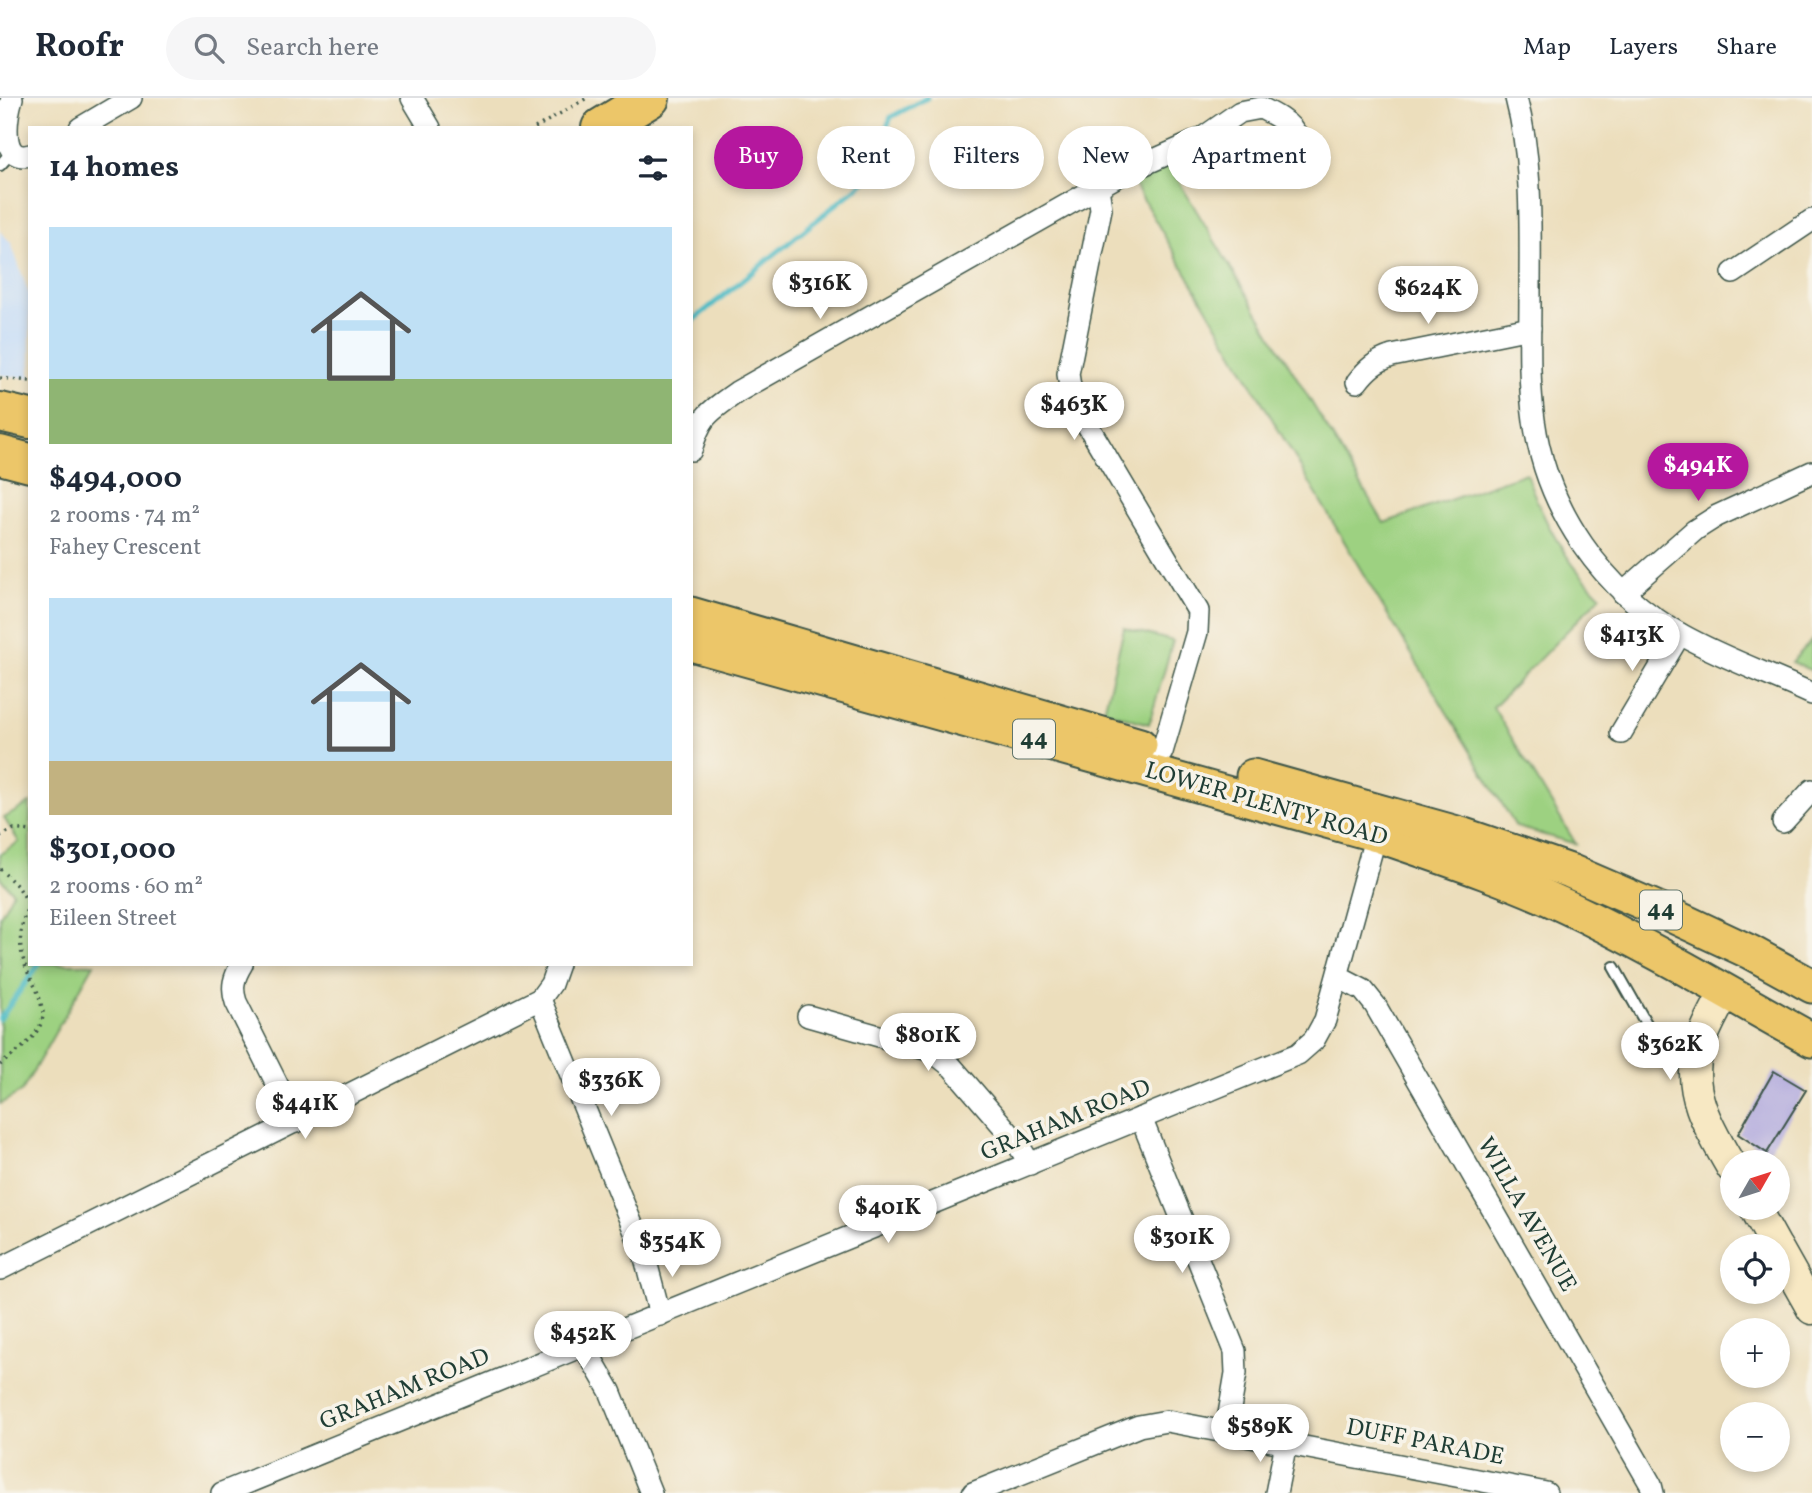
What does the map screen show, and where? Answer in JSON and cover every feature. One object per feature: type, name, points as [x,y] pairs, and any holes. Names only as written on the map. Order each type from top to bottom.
[{"type":"highway","points":[[604,126],[644,99]]},
{"type":"highway","points":[[0,410],[28,407]]},
{"type":"highway","points":[[0,410],[28,418]]},
{"type":"highway","points":[[0,455],[28,462]]},
{"type":"main road","name":"LOWER PLENTY ROAD","points":[[693,615],[1162,752],[1379,823],[1458,862],[1567,906],[1640,943],[1812,1040]]},
{"type":"main road","name":"LOWER PLENTY ROAD","points":[[693,645],[1379,823],[1515,850],[1658,909],[1749,952],[1812,986]]},
{"type":"main road","points":[[1725,992],[1749,952]]},
{"type":"street","points":[[12,98],[3,132],[4,143],[13,158]]},
{"type":"street","points":[[83,126],[131,98]]},
{"type":"street","points":[[412,98],[429,126]]},
{"type":"street","points":[[1519,99],[1527,173],[1531,395],[1534,423],[1548,476],[1573,529],[1587,551],[1623,593],[1653,617],[1680,634],[1812,694]]},
{"type":"street","points":[[1220,126],[1240,112],[1261,108],[1291,126]]},
{"type":"street","points":[[693,443],[698,426],[710,411],[737,392],[1094,189]]},
{"type":"street","points":[[1098,189],[1101,209],[1068,374],[1069,388],[1072,399],[1198,611],[1197,632],[1162,752]]},
{"type":"street","points":[[1733,273],[1812,220]]},
{"type":"street","points":[[1357,382],[1379,360],[1530,328]]},
{"type":"street","points":[[1623,593],[1695,530],[1717,516],[1812,472]]},
{"type":"street","points":[[1621,733],[1680,634]]},
{"type":"street","points":[[1783,822],[1812,790]]},
{"type":"street","name":"GRAHAM ROAD","points":[[223,1493],[1298,1054],[1314,1040],[1320,1030],[1338,977],[1379,823]]},
{"type":"street","points":[[241,966],[234,980],[233,994],[296,1122]]},
{"type":"street","points":[[0,1269],[540,999],[551,984],[557,966]]},
{"type":"street","name":"WILLA AVENUE","points":[[1338,977],[1363,990],[1375,1005],[1651,1485],[1653,1493]]},
{"type":"street","points":[[1723,1150],[1701,1109],[1695,1071],[1697,1052],[1725,992]]},
{"type":"street","points":[[540,999],[668,1312]]},
{"type":"street","points":[[808,1016],[932,1051],[952,1066],[1016,1141],[1030,1164]]},
{"type":"street","points":[[1142,1118],[1235,1350],[1236,1373],[1226,1432]]},
{"type":"street","points":[[1790,1270],[1812,1308]]},
{"type":"street","points":[[590,1343],[651,1493]]},
{"type":"street","name":"DUFF PARADE","points":[[973,1493],[1148,1422],[1167,1421],[1546,1493]]},
{"type":"street","points":[[1276,1493],[1286,1443]]},
{"type":"lane","points":[[1614,967],[1656,1041],[1668,1048],[1697,1052]]},
{"type":"path","points":[[538,126],[587,98]]},
{"type":"path","points":[[0,378],[28,381]]},
{"type":"path","points":[[0,836],[14,829],[28,831]]},
{"type":"path","points":[[0,869],[28,902]]},
{"type":"path","points":[[0,1065],[18,1052],[34,1034],[43,1016],[38,993],[19,948],[21,923],[28,906]]},
{"type":"shaded area","points":[[0,231],[11,243],[28,291],[28,378],[0,375]]},
{"type":"green space","points":[[1167,166],[1167,189],[1183,189],[1384,523],[1526,473],[1556,539],[1577,570],[1601,596],[1493,707],[1576,844],[1516,827],[1137,189],[1153,189],[1153,171]]},
{"type":"green space","points":[[1124,628],[1173,641],[1149,724],[1104,711]]},
{"type":"green space","points":[[1812,640],[1812,671],[1792,662]]},
{"type":"green space","points":[[28,804],[28,966],[93,966],[22,1091],[0,1104],[0,916],[13,892],[0,878],[0,854],[19,842],[4,818]]},
{"type":"building","points":[[1774,1071],[1806,1090],[1769,1150],[1762,1150],[1738,1134]]},
{"type":"waterway","points":[[693,320],[865,181],[891,117],[927,98]]},
{"type":"waterway","points":[[0,1019],[38,966]]}]
